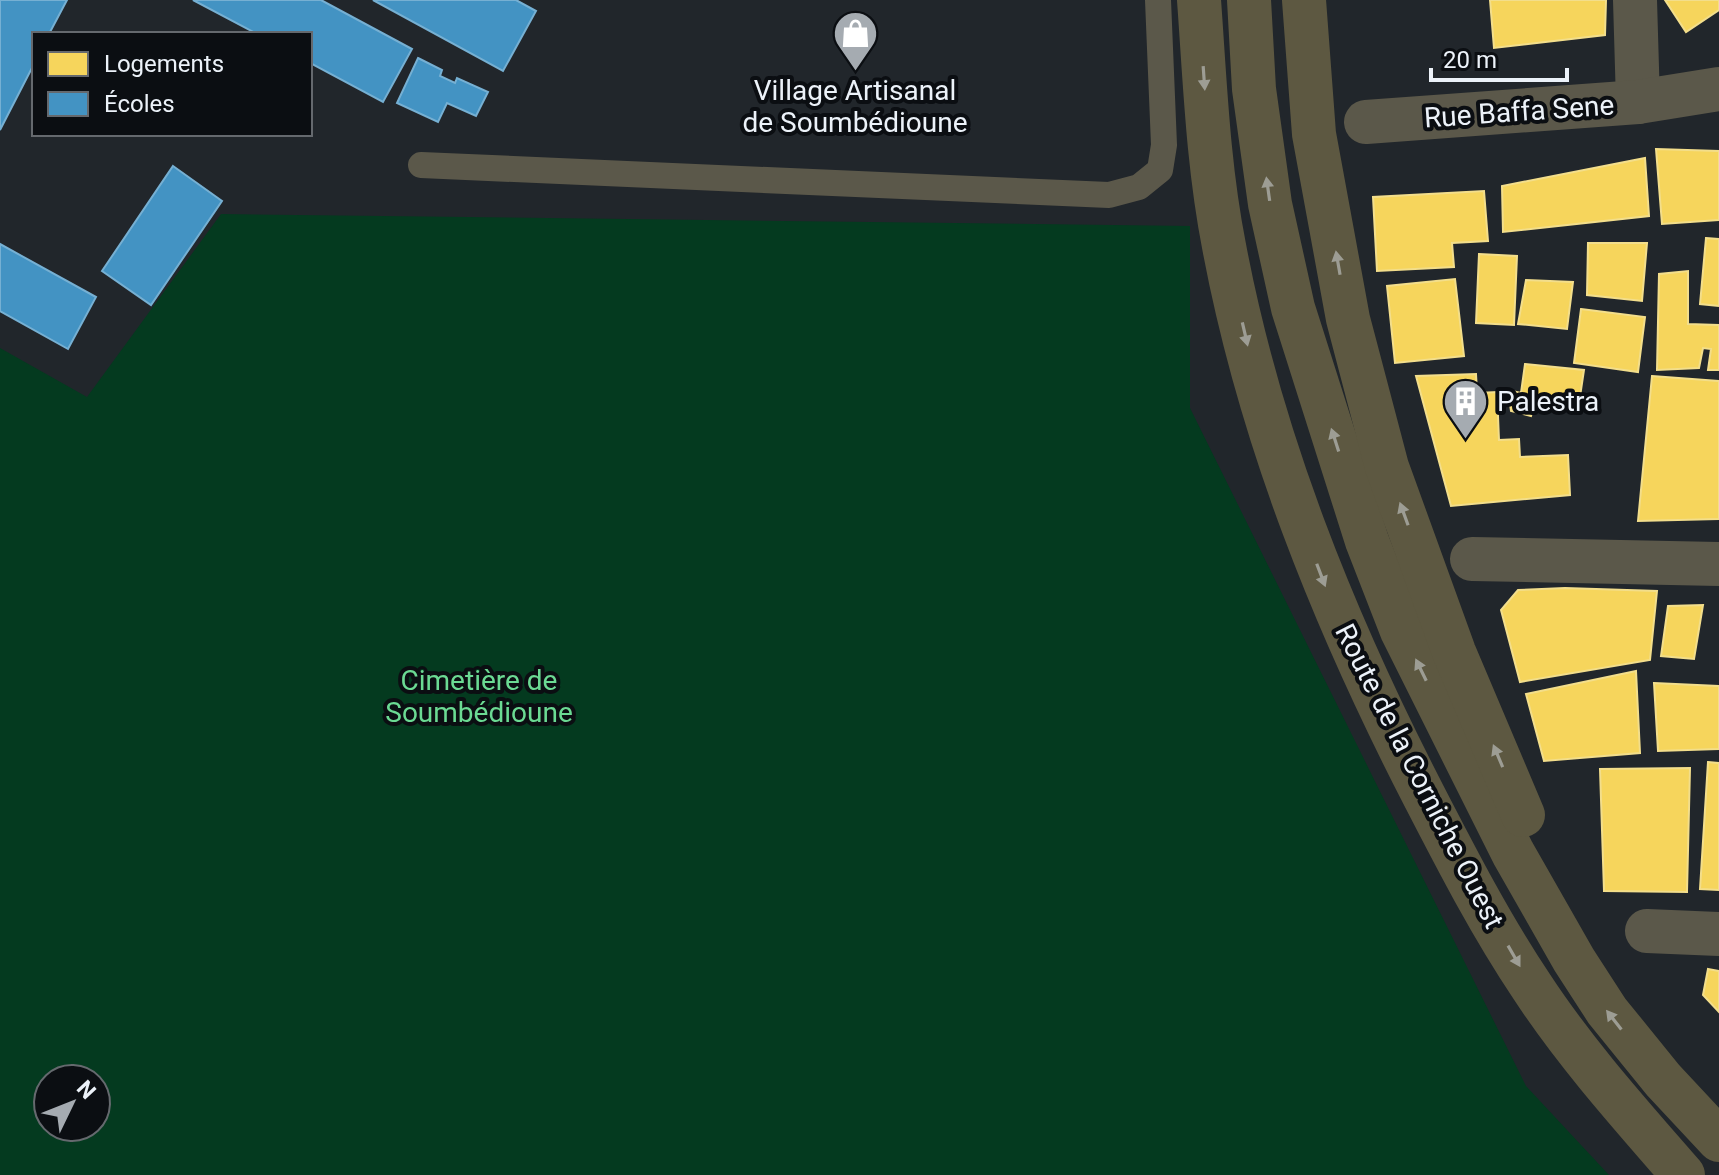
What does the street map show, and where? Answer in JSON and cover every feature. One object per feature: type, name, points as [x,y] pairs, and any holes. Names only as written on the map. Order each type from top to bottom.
[{"type":"highway","name":"Route de la Corniche Ouest","points":[[1199,0],[1210,151],[1224,248],[1273,433],[1294,502],[1325,585],[1380,709],[1415,778],[1458,861],[1531,986],[1616,1098],[1683,1175]]},
{"type":"highway","name":"Route de la Corniche Ouest","points":[[1249,0],[1254,89],[1270,204],[1293,308],[1367,541],[1402,631],[1513,853],[1574,960],[1607,1011],[1663,1080],[1719,1140]]},
{"type":"highway","points":[[1304,0],[1314,134],[1348,319],[1387,467],[1454,652],[1542,858],[1574,960]]},
{"type":"street","points":[[1635,0],[1638,102]]},
{"type":"street","name":"Rue Baffa Sene","points":[[1366,122],[1638,102],[1719,89]]},
{"type":"street","points":[[1472,559],[1719,564]]},
{"type":"street","points":[[1647,931],[1719,934]]},
{"type":"lane","points":[[421,165],[1109,195],[1139,187],[1160,170],[1164,145],[1158,0]]},
{"type":"green space","name":"Cimetière de Soumbédioune","points":[[221,214],[1190,226],[1190,408],[1526,1086],[1609,1175],[0,1175],[0,348],[87,397]]},
{"type":"building: Logements","points":[[1490,0],[1606,0],[1605,35],[1494,48]]},
{"type":"building: Logements","points":[[1665,0],[1719,0],[1719,10],[1686,32]]},
{"type":"building: Logements","points":[[1656,149],[1719,151],[1719,220],[1662,224]]},
{"type":"building: Logements","points":[[1645,158],[1649,216],[1503,232],[1502,186]]},
{"type":"building: Logements","points":[[1484,191],[1488,241],[1452,243],[1454,267],[1377,271],[1373,197]]},
{"type":"building: Logements","points":[[1706,238],[1719,239],[1719,306],[1700,304]]},
{"type":"building: Logements","points":[[1588,243],[1647,243],[1642,301],[1587,295]]},
{"type":"building: Logements","points":[[1479,254],[1517,256],[1514,325],[1476,323]]},
{"type":"building: Logements","points":[[1688,271],[1688,324],[1719,325],[1719,370],[1708,370],[1711,349],[1703,348],[1699,368],[1657,370],[1659,274]]},
{"type":"building: Logements","points":[[1455,279],[1464,356],[1395,363],[1387,286]]},
{"type":"building: Logements","points":[[1526,280],[1573,282],[1567,329],[1518,324]]},
{"type":"building: Logements","points":[[1581,309],[1645,317],[1638,372],[1574,363]]},
{"type":"building: Logements","points":[[1525,364],[1584,370],[1578,410],[1535,402],[1531,416],[1511,411],[1508,390],[1521,393]]},
{"type":"building: Logements","name":"Palestra","points":[[1476,374],[1477,393],[1497,392],[1499,440],[1519,439],[1520,457],[1568,455],[1570,495],[1451,506],[1416,376]]},
{"type":"building: Logements","points":[[1652,376],[1719,381],[1719,519],[1638,521]]},
{"type":"building: Logements","points":[[1518,590],[1657,591],[1650,660],[1520,682],[1501,610]]},
{"type":"building: Logements","points":[[1703,605],[1694,659],[1661,656],[1668,606]]},
{"type":"building: Logements","points":[[1636,671],[1640,753],[1544,761],[1526,694]]},
{"type":"building: Logements","points":[[1654,683],[1719,686],[1719,749],[1658,751]]},
{"type":"building: Logements","points":[[1708,762],[1719,763],[1719,890],[1700,889]]},
{"type":"building: Logements","points":[[1690,768],[1687,892],[1604,891],[1600,769]]},
{"type":"building: Logements","points":[[1708,969],[1719,971],[1719,1012],[1703,995]]},
{"type":"building: Écoles","points":[[0,0],[67,0],[50,32],[32,32],[32,68],[0,130]]},
{"type":"building: Écoles","points":[[193,0],[321,0],[412,49],[383,102],[312,64],[312,32],[253,32]]},
{"type":"building: Écoles","points":[[373,0],[516,0],[536,11],[503,71]]},
{"type":"building: Écoles","points":[[418,58],[442,70],[440,76],[455,83],[457,78],[488,92],[476,116],[447,103],[438,122],[397,103]]},
{"type":"building: Écoles","points":[[173,166],[222,201],[151,305],[102,271]]},
{"type":"building: Écoles","points":[[0,244],[96,297],[68,349],[0,311]]},
{"type":"place","name":"Village Artisanal de Soumbédioune","points":[[855,72]]},
{"type":"place","name":"Palestra","points":[[1466,440]]}]
